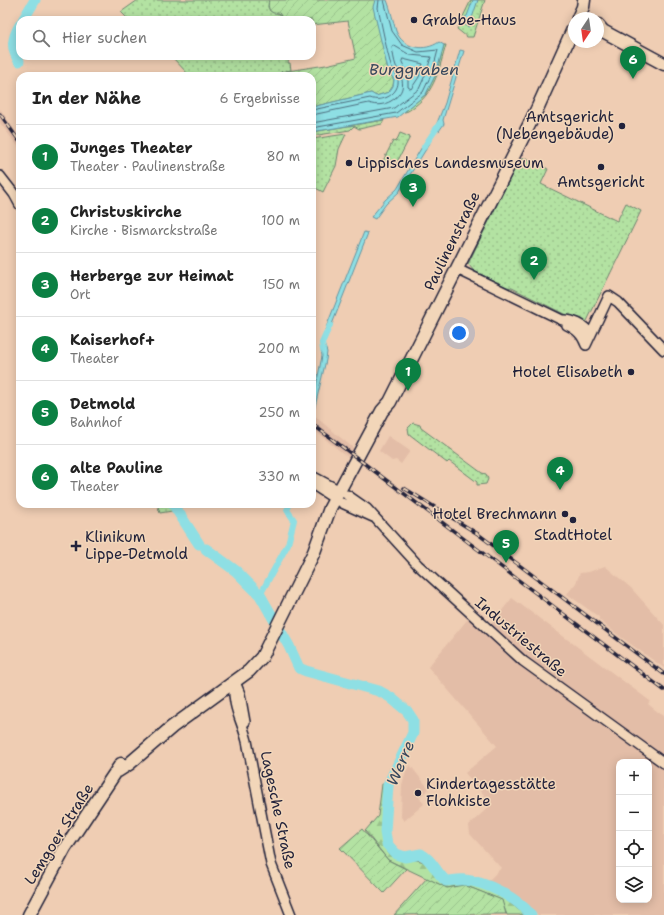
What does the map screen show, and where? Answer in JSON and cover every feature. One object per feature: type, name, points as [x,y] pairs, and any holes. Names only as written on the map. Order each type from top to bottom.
[{"type":"main road","points":[[577,0],[579,12]]},
{"type":"main road","points":[[581,12],[584,0]]},
{"type":"main road","points":[[604,31],[664,64]]},
{"type":"main road","name":"Paulinenstraße","points":[[234,678],[249,671],[262,657],[322,535],[328,529],[341,497],[382,412],[390,402],[537,109],[568,40]]},
{"type":"main road","name":"Lemgoer Straße","points":[[29,915],[65,848],[118,771],[129,764],[172,727],[234,678]]},
{"type":"street","points":[[0,176],[16,198]]},
{"type":"street","points":[[457,269],[562,320],[568,320],[581,326],[590,334]]},
{"type":"street","points":[[562,320],[565,325],[583,337],[586,345],[609,296],[618,302],[664,350]]},
{"type":"street","points":[[316,479],[341,497]]},
{"type":"street","points":[[316,486],[341,497]]},
{"type":"street","name":"Industriestraße","points":[[341,497],[374,518],[391,534],[418,565],[523,661],[664,763]]},
{"type":"street","name":"Lagesche Straße","points":[[234,678],[240,694],[245,733],[271,864],[291,915]]},
{"type":"shaded area","points":[[0,109],[16,132],[16,144],[0,123]]},
{"type":"shaded area","points":[[316,417],[358,452],[353,461],[316,432]]},
{"type":"shaded area","points":[[388,436],[410,451],[401,464],[396,460],[392,461],[379,451]]},
{"type":"shaded area","points":[[605,566],[631,588],[664,625],[664,668],[618,635],[599,620],[599,617],[567,594],[576,583],[580,573],[589,572]]},
{"type":"shaded area","points":[[512,598],[650,701],[648,704],[664,717],[664,915],[538,915],[521,899],[487,882],[501,868],[470,834],[469,825],[492,804],[465,773],[497,746],[428,667],[467,620],[469,620],[484,633]]},
{"type":"shaded area","points":[[410,765],[429,789],[419,797],[424,804],[404,821],[401,817],[402,785],[406,771]]},
{"type":"green space","points":[[138,0],[269,0],[268,7],[270,11],[279,13],[281,16],[125,16],[121,12]]},
{"type":"green space","points":[[269,0],[375,0],[388,70],[394,80],[393,86],[389,92],[376,96],[371,93],[316,106],[316,72],[281,72],[326,65],[356,58],[348,21],[316,25],[316,16],[281,16],[279,13],[271,12],[268,5]]},
{"type":"green space","points":[[471,0],[485,0],[473,37],[467,37],[457,29]]},
{"type":"green space","points":[[444,45],[446,45],[441,63],[432,86],[422,100],[410,110],[404,112],[426,94],[436,74]]},
{"type":"green space","points":[[175,60],[288,60],[291,70],[281,72],[186,72]]},
{"type":"green space","points":[[384,120],[382,124],[359,129],[354,126],[350,130],[316,135],[316,131]]},
{"type":"green space","points":[[400,133],[410,137],[394,168],[387,164],[385,167],[381,165],[393,141],[396,142]]},
{"type":"green space","points":[[346,134],[339,149],[336,166],[323,192],[316,188],[316,138]]},
{"type":"green space","points":[[526,158],[548,169],[541,184],[617,221],[626,203],[641,211],[586,323],[584,324],[474,271],[468,264],[519,160]]},
{"type":"green space","points":[[413,423],[420,425],[421,428],[482,473],[486,474],[488,479],[486,484],[477,485],[477,482],[449,461],[447,463],[409,434],[408,428]]},
{"type":"green space","points":[[158,508],[178,508],[178,510],[160,513]]},
{"type":"green space","points":[[382,784],[384,784],[382,814],[383,838],[390,855],[397,859],[415,860],[427,863],[442,880],[448,884],[464,881],[499,894],[525,915],[507,915],[501,900],[464,885],[447,888],[388,860],[365,831],[378,816]]},
{"type":"green space","points":[[362,829],[388,860],[406,869],[384,893],[340,848]]},
{"type":"green space","points":[[427,878],[447,888],[464,885],[502,900],[506,914],[394,915]]},
{"type":"water","name":"Burggraben","points":[[375,0],[387,0],[396,31],[399,37],[409,45],[421,48],[439,42],[444,45],[436,74],[426,94],[398,117],[316,131],[316,106],[371,93],[376,96],[389,92],[393,86],[394,80],[388,70],[373,7]]},
{"type":"water","points":[[473,0],[478,0],[469,27],[465,25],[465,17],[467,16]]},
{"type":"water","points":[[460,50],[464,51],[443,120],[444,124],[439,131],[435,128],[445,103]]},
{"type":"water","points":[[426,140],[430,143],[399,192],[386,204],[375,219],[371,217],[385,200],[397,189]]},
{"type":"water","points":[[364,232],[368,233],[329,332],[325,330]]},
{"type":"water","points":[[320,342],[324,344],[327,352],[316,402],[316,386],[322,356]]},
{"type":"waterway","name":"Werre","points":[[25,16],[35,0]]},
{"type":"waterway","name":"Werre","points":[[16,33],[14,48],[16,56]]},
{"type":"waterway","points":[[424,147],[440,123]]},
{"type":"waterway","points":[[323,350],[322,343],[330,325]]},
{"type":"waterway","name":"Werre","points":[[176,508],[199,544]]},
{"type":"waterway","points":[[260,595],[288,544],[294,520],[287,510],[288,508]]},
{"type":"waterway","name":"Werre","points":[[206,549],[236,571],[260,595],[289,646],[299,668],[379,691],[390,697],[407,711],[413,720],[413,733],[388,785],[385,832],[387,844],[396,854],[405,857],[421,854],[426,857],[446,881],[474,881],[492,887],[510,897],[531,915]]},
{"type":"railway","points":[[0,114],[16,136]]},
{"type":"railway","points":[[316,427],[664,690]]},
{"type":"railway","points":[[404,488],[478,534],[664,674]]},
{"type":"place","name":"Grabbe-Haus","points":[[414,20]]},
{"type":"place","name":"alte Pauline","points":[[633,79]]},
{"type":"place","name":"Amtsgericht (Nebengebäude)","points":[[622,126]]},
{"type":"place","name":"Lippisches Landesmuseum","points":[[349,163]]},
{"type":"place","name":"Amtsgericht","points":[[601,167]]},
{"type":"place","name":"Herberge zur Heimat","points":[[413,207]]},
{"type":"place","name":"Christuskirche","points":[[534,280]]},
{"type":"place","name":"Hotel Elisabeth","points":[[631,372]]},
{"type":"place","name":"Junges Theater","points":[[408,391]]},
{"type":"place","name":"Kaiserhof+","points":[[560,490]]},
{"type":"place","name":"Hotel Brechmann","points":[[565,514]]},
{"type":"place","name":"StadtHotel","points":[[573,520]]},
{"type":"place","name":"Klinikum Lippe-Detmold","points":[[76,546]]},
{"type":"place","name":"Detmold","points":[[506,563]]},
{"type":"place","name":"Kindertagesstätte Flohkiste","points":[[418,793]]}]
